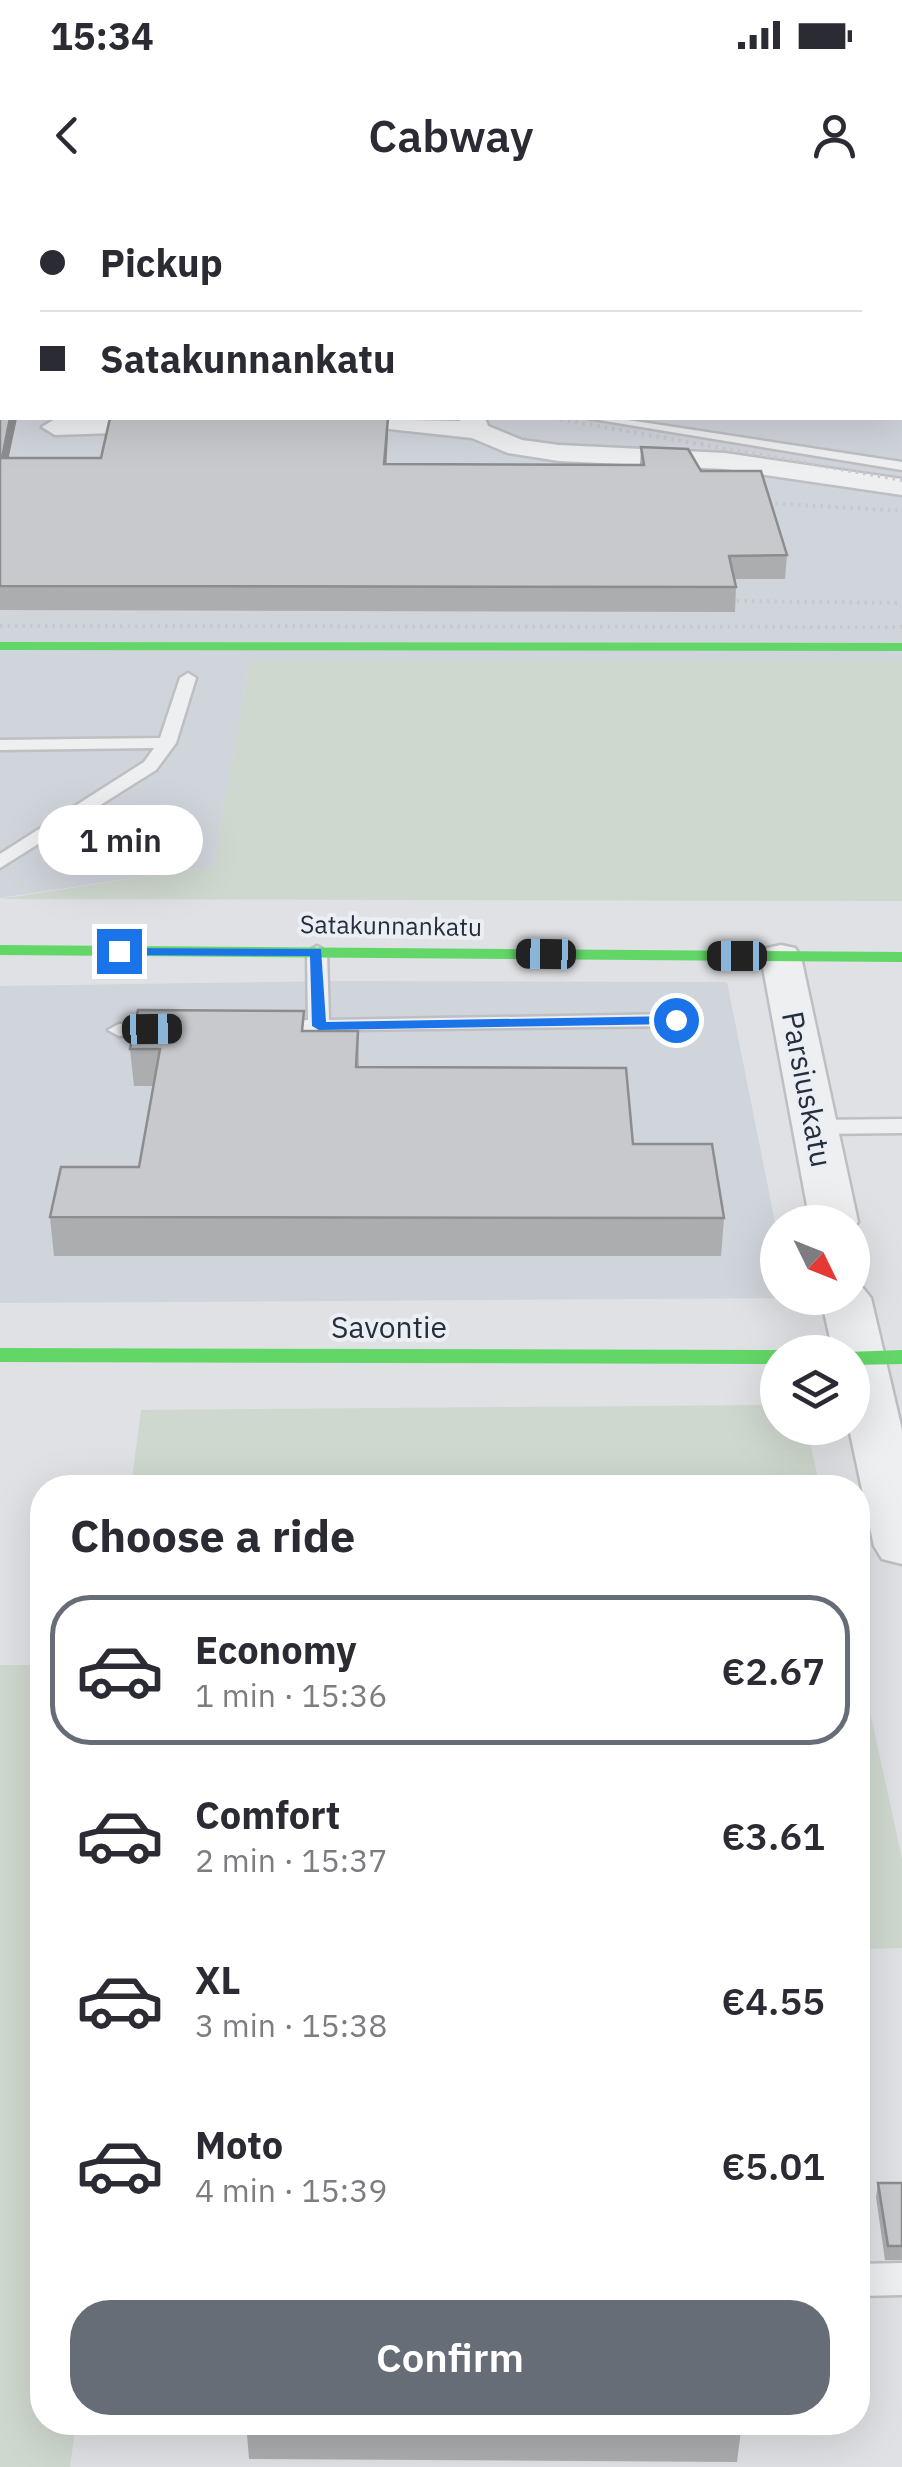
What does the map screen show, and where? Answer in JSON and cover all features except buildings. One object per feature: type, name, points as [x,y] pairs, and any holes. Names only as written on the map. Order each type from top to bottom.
[{"type":"street","points":[[300,421],[474,424],[517,447],[559,453],[725,461],[902,487]]},
{"type":"street","points":[[55,427],[204,422]]},
{"type":"street","points":[[0,646],[902,646]]},
{"type":"street","name":"Satakunnankatu","points":[[0,950],[902,957]]},
{"type":"street","name":"Parsiuskatu","points":[[781,957],[831,1205]]},
{"type":"street","name":"Savontie","points":[[0,1355],[760,1357]]},
{"type":"street","points":[[870,1358],[902,1546]]},
{"type":"lane","points":[[606,420],[902,466]]},
{"type":"lane","points":[[0,862],[150,766],[167,743],[188,678]]},
{"type":"lane","points":[[0,745],[167,743]]},
{"type":"lane","points":[[317,952],[319,1026]]},
{"type":"lane","points":[[246,1027],[676,1020]]},
{"type":"lane","points":[[118,1030],[192,1028]]},
{"type":"lane","points":[[818,1127],[902,1126]]},
{"type":"lane","points":[[870,2280],[902,2279]]},
{"type":"shaded area","points":[[0,420],[902,420],[902,660],[250,660],[213,866],[0,898]]},
{"type":"shaded area","points":[[250,660],[902,660],[902,901],[0,899],[213,866]]},
{"type":"shaded area","points":[[340,981],[727,982],[772,1205],[760,1205],[760,1298],[0,1303],[0,986]]},
{"type":"shaded area","points":[[760,1405],[760,1445],[811,1445],[817,1475],[133,1475],[141,1410]]},
{"type":"shaded area","points":[[0,1665],[30,1665],[30,2435],[74,2435],[70,2467],[0,2467]]},
{"type":"shaded area","points":[[870,1711],[902,1859],[902,1948],[870,1949]]},
{"type":"railway","points":[[564,420],[902,480]]},
{"type":"railway","points":[[768,503],[902,511]]},
{"type":"railway","points":[[737,601],[902,603]]},
{"type":"railway","points":[[0,626],[902,627]]},
{"type":"traffic: fast","points":[[0,646],[902,647]]},
{"type":"traffic: fast","points":[[0,950],[902,957]]},
{"type":"traffic: fast","points":[[0,1355],[760,1357]]},
{"type":"traffic: fast","points":[[870,1358],[902,1357]]},
{"type":"route","points":[[119,951],[317,952],[319,1026],[676,1020]]}]
